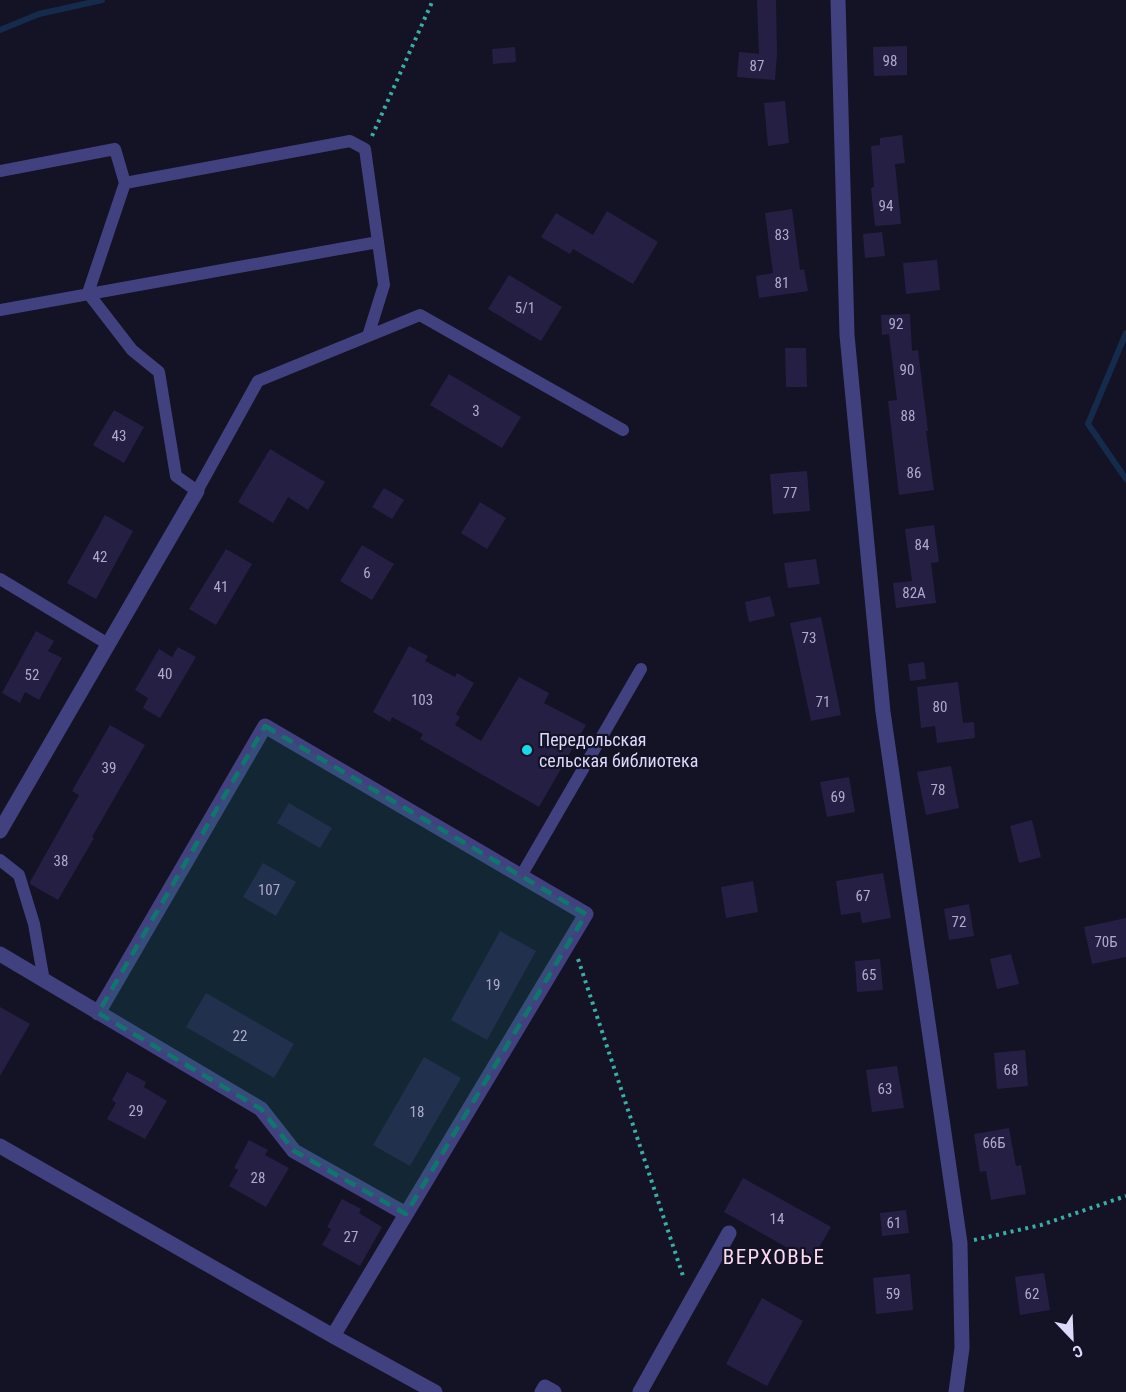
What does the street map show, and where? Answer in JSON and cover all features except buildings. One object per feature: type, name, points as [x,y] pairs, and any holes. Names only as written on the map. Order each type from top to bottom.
[{"type":"street","points":[[838,0],[847,335],[881,700],[960,1243],[962,1348],[956,1392]]},
{"type":"street","points":[[0,831],[197,491]]},
{"type":"street","points":[[98,1012],[265,726],[586,914],[333,1336]]},
{"type":"street","points":[[0,954],[261,1109],[294,1151],[406,1214]]},
{"type":"street","points":[[0,1146],[435,1392]]},
{"type":"street","points":[[639,1392],[729,1233]]},
{"type":"street","points":[[542,1392],[544,1387],[554,1392]]},
{"type":"lane","points":[[125,183],[350,141],[365,149],[384,285],[368,336]]},
{"type":"lane","points":[[0,171],[115,149],[125,183],[88,293]]},
{"type":"lane","points":[[0,310],[378,242]]},
{"type":"lane","points":[[88,293],[132,350],[159,372],[176,476],[197,491],[258,381],[420,315],[623,430]]},
{"type":"lane","points":[[0,579],[108,644]]},
{"type":"lane","points":[[522,876],[640,669]]},
{"type":"lane","points":[[0,860],[19,875],[34,924],[44,981]]},
{"type":"path","points":[[365,149],[387,106],[434,0]]},
{"type":"path","points":[[571,938],[691,1300]]},
{"type":"path","points":[[960,1243],[1041,1226],[1126,1196]]},
{"type":"highlighted area","points":[[265,726],[586,914],[406,1214],[294,1151],[261,1109],[98,1013]]},
{"type":"waterway","points":[[0,30],[39,14],[102,0]]},
{"type":"waterway","points":[[1126,333],[1088,424],[1126,479]]},
{"type":"place","name":"Передольская сельская библиотека","points":[[527,750]]},
{"type":"district","name":"ВЕРХОВЬЕ","points":[[774,1257]]}]
